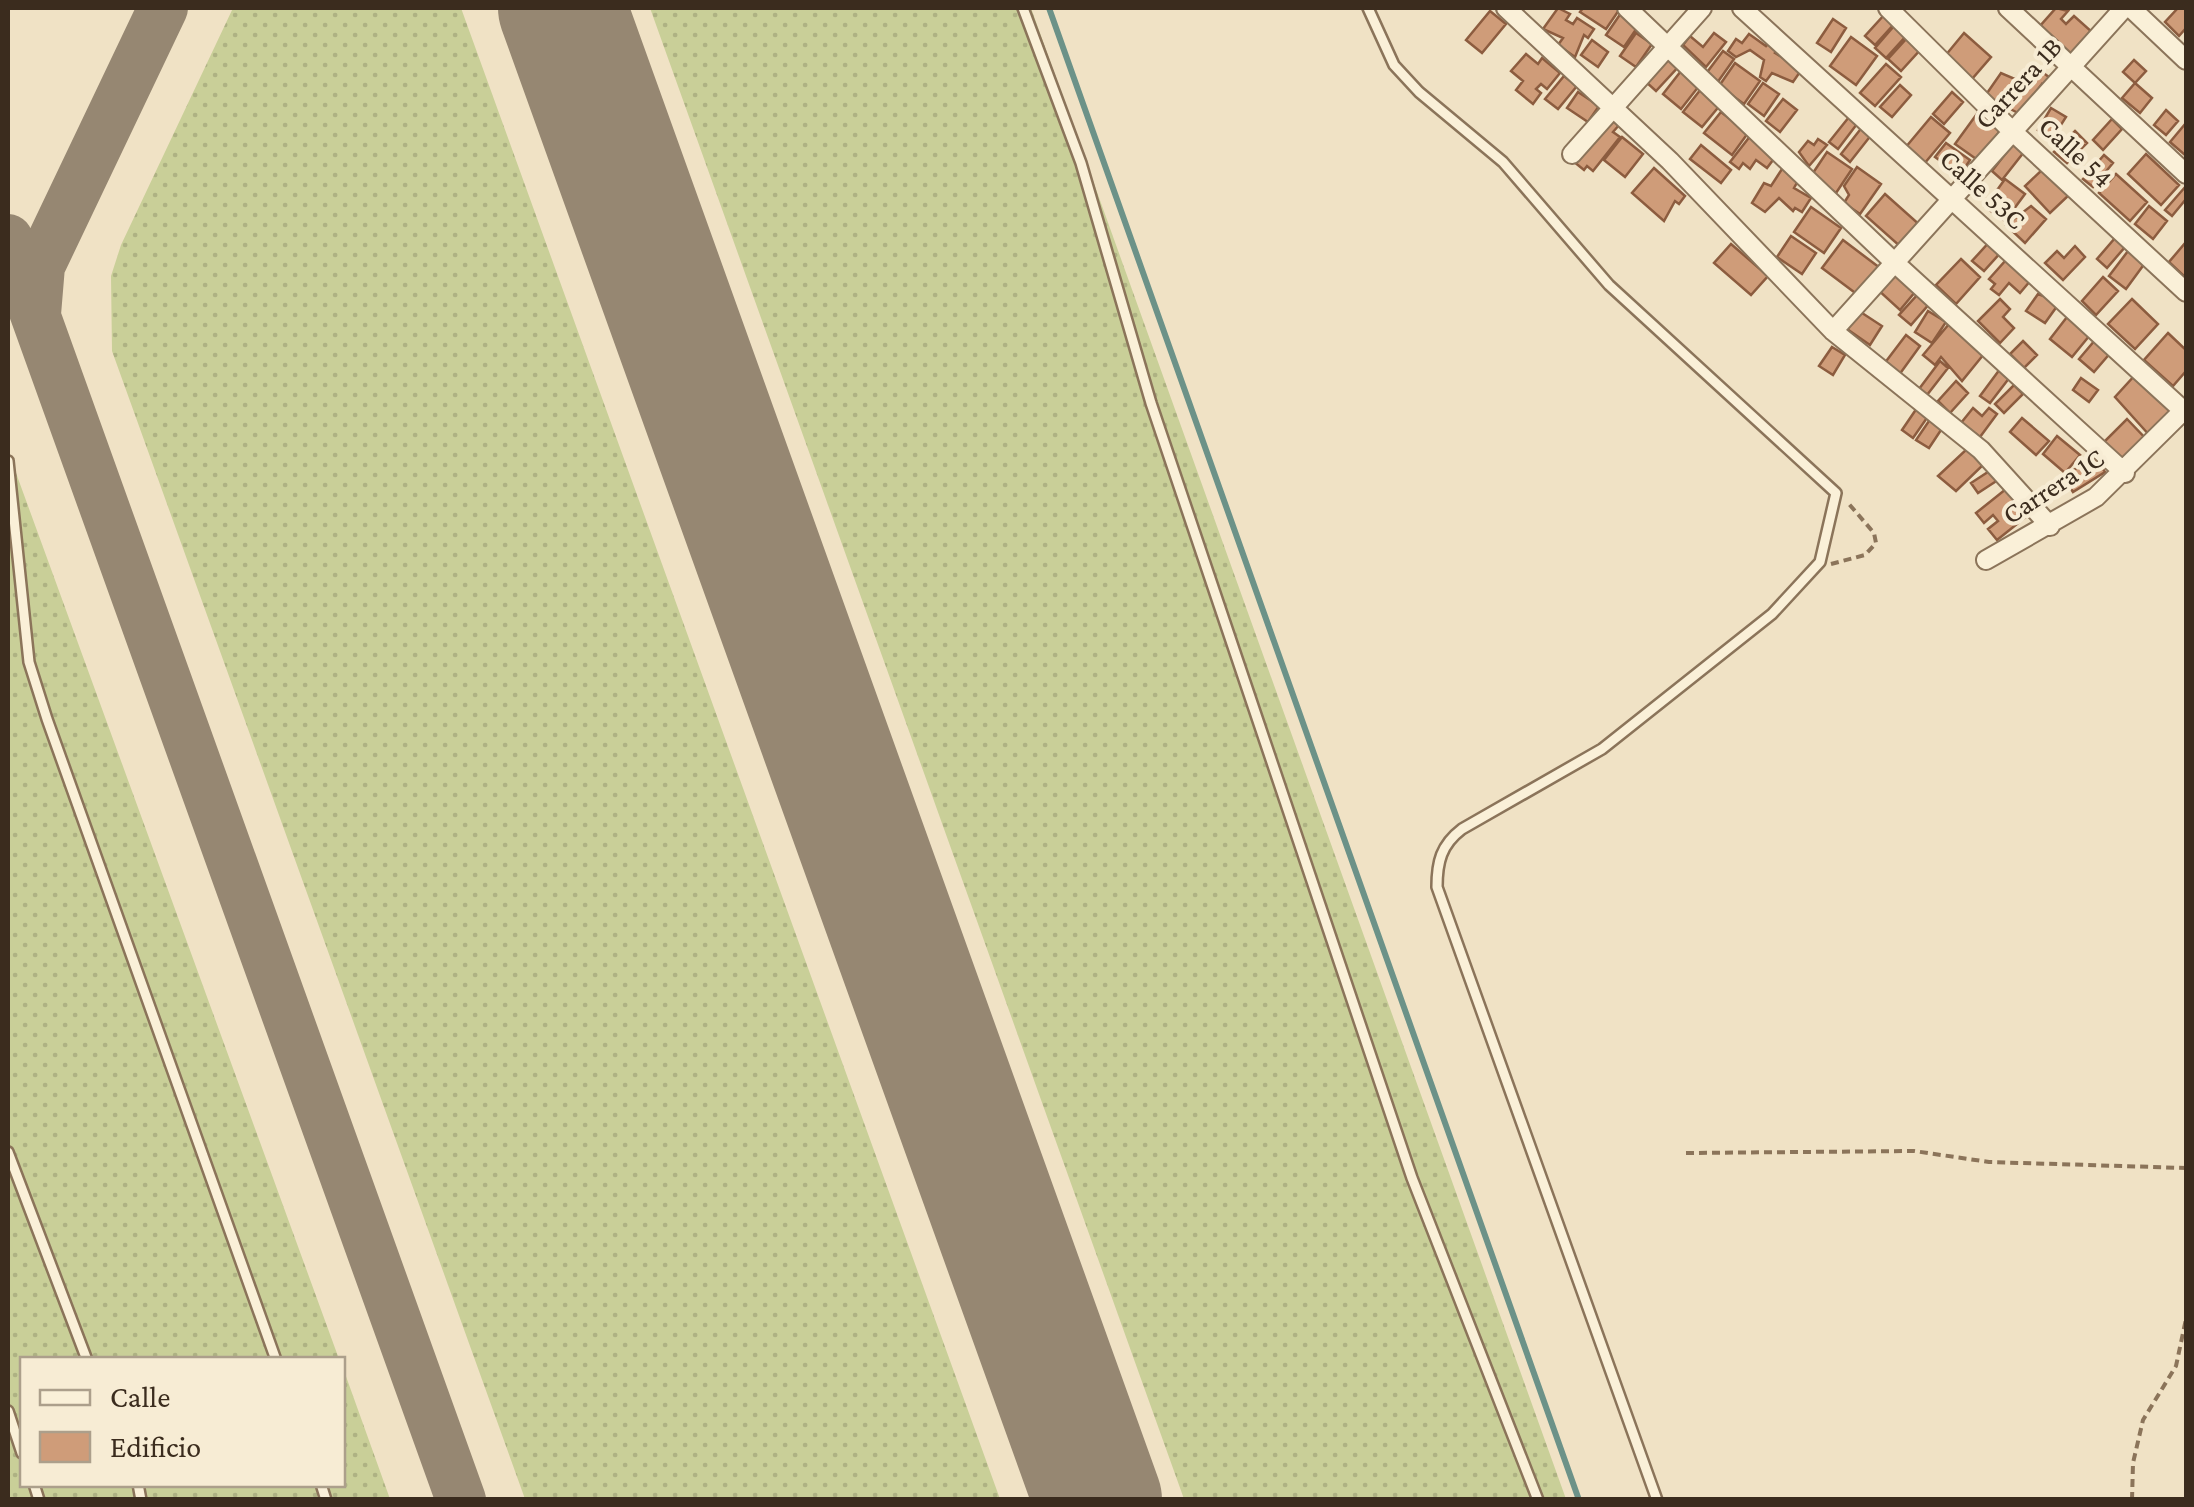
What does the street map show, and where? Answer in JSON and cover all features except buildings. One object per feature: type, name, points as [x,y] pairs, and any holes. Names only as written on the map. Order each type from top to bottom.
[{"type":"street","points":[[1506,8],[1614,106],[1832,331],[1981,450],[2050,526]]},
{"type":"street","points":[[1627,8],[1895,263],[2125,473]]},
{"type":"street","points":[[1572,154],[1702,8]]},
{"type":"street","name":"Calle 53C","points":[[1742,8],[2186,410]]},
{"type":"street","name":"Calle 54","points":[[1888,8],[2011,130],[2186,292]]},
{"type":"street","points":[[2008,8],[2186,174]]},
{"type":"street","points":[[2127,8],[2186,60]]},
{"type":"street","name":"Carrera 1B","points":[[1832,331],[2011,130],[2127,8]]},
{"type":"street","name":"Carrera 1C","points":[[1986,560],[2050,526],[2125,473],[2186,410]]},
{"type":"lane","points":[[1023,8],[1091,194],[1151,404],[1412,1178],[1538,1500]]},
{"type":"lane","points":[[1368,8],[1394,65],[1419,92],[1503,162],[1609,285],[1836,492],[1826,548],[1817,567],[1746,636],[1602,749],[1450,838],[1437,864],[1437,887],[1657,1500]]},
{"type":"lane","points":[[8,461],[27,643],[38,691],[275,1357]]},
{"type":"lane","points":[[8,1152],[86,1357]]},
{"type":"lane","points":[[8,1411],[20,1447]]},
{"type":"path","points":[[1817,567],[1865,555],[1876,543],[1874,533],[1836,492]]},
{"type":"path","points":[[1686,1152],[1914,1151],[1990,1162],[2186,1168]]},
{"type":"path","points":[[2132,1500],[2133,1463],[2143,1420],[2176,1366],[2186,1319]]},
{"type":"green space","points":[[233,8],[461,8],[1000,1499],[525,1499],[112,351],[111,276],[121,245]]},
{"type":"green space","points":[[650,8],[1031,8],[1566,1499],[1184,1499]]},
{"type":"green space","points":[[8,451],[338,1357],[20,1357],[20,1487],[345,1487],[345,1374],[390,1499],[11,1500]]},
{"type":"waterway","points":[[1049,8],[1579,1500]]},
{"type":"taxiway","points":[[36,314],[40,266],[163,8]]},
{"type":"taxiway","points":[[8,239],[461,1500]]},
{"type":"runway","points":[[562,8],[1098,1500]]}]
